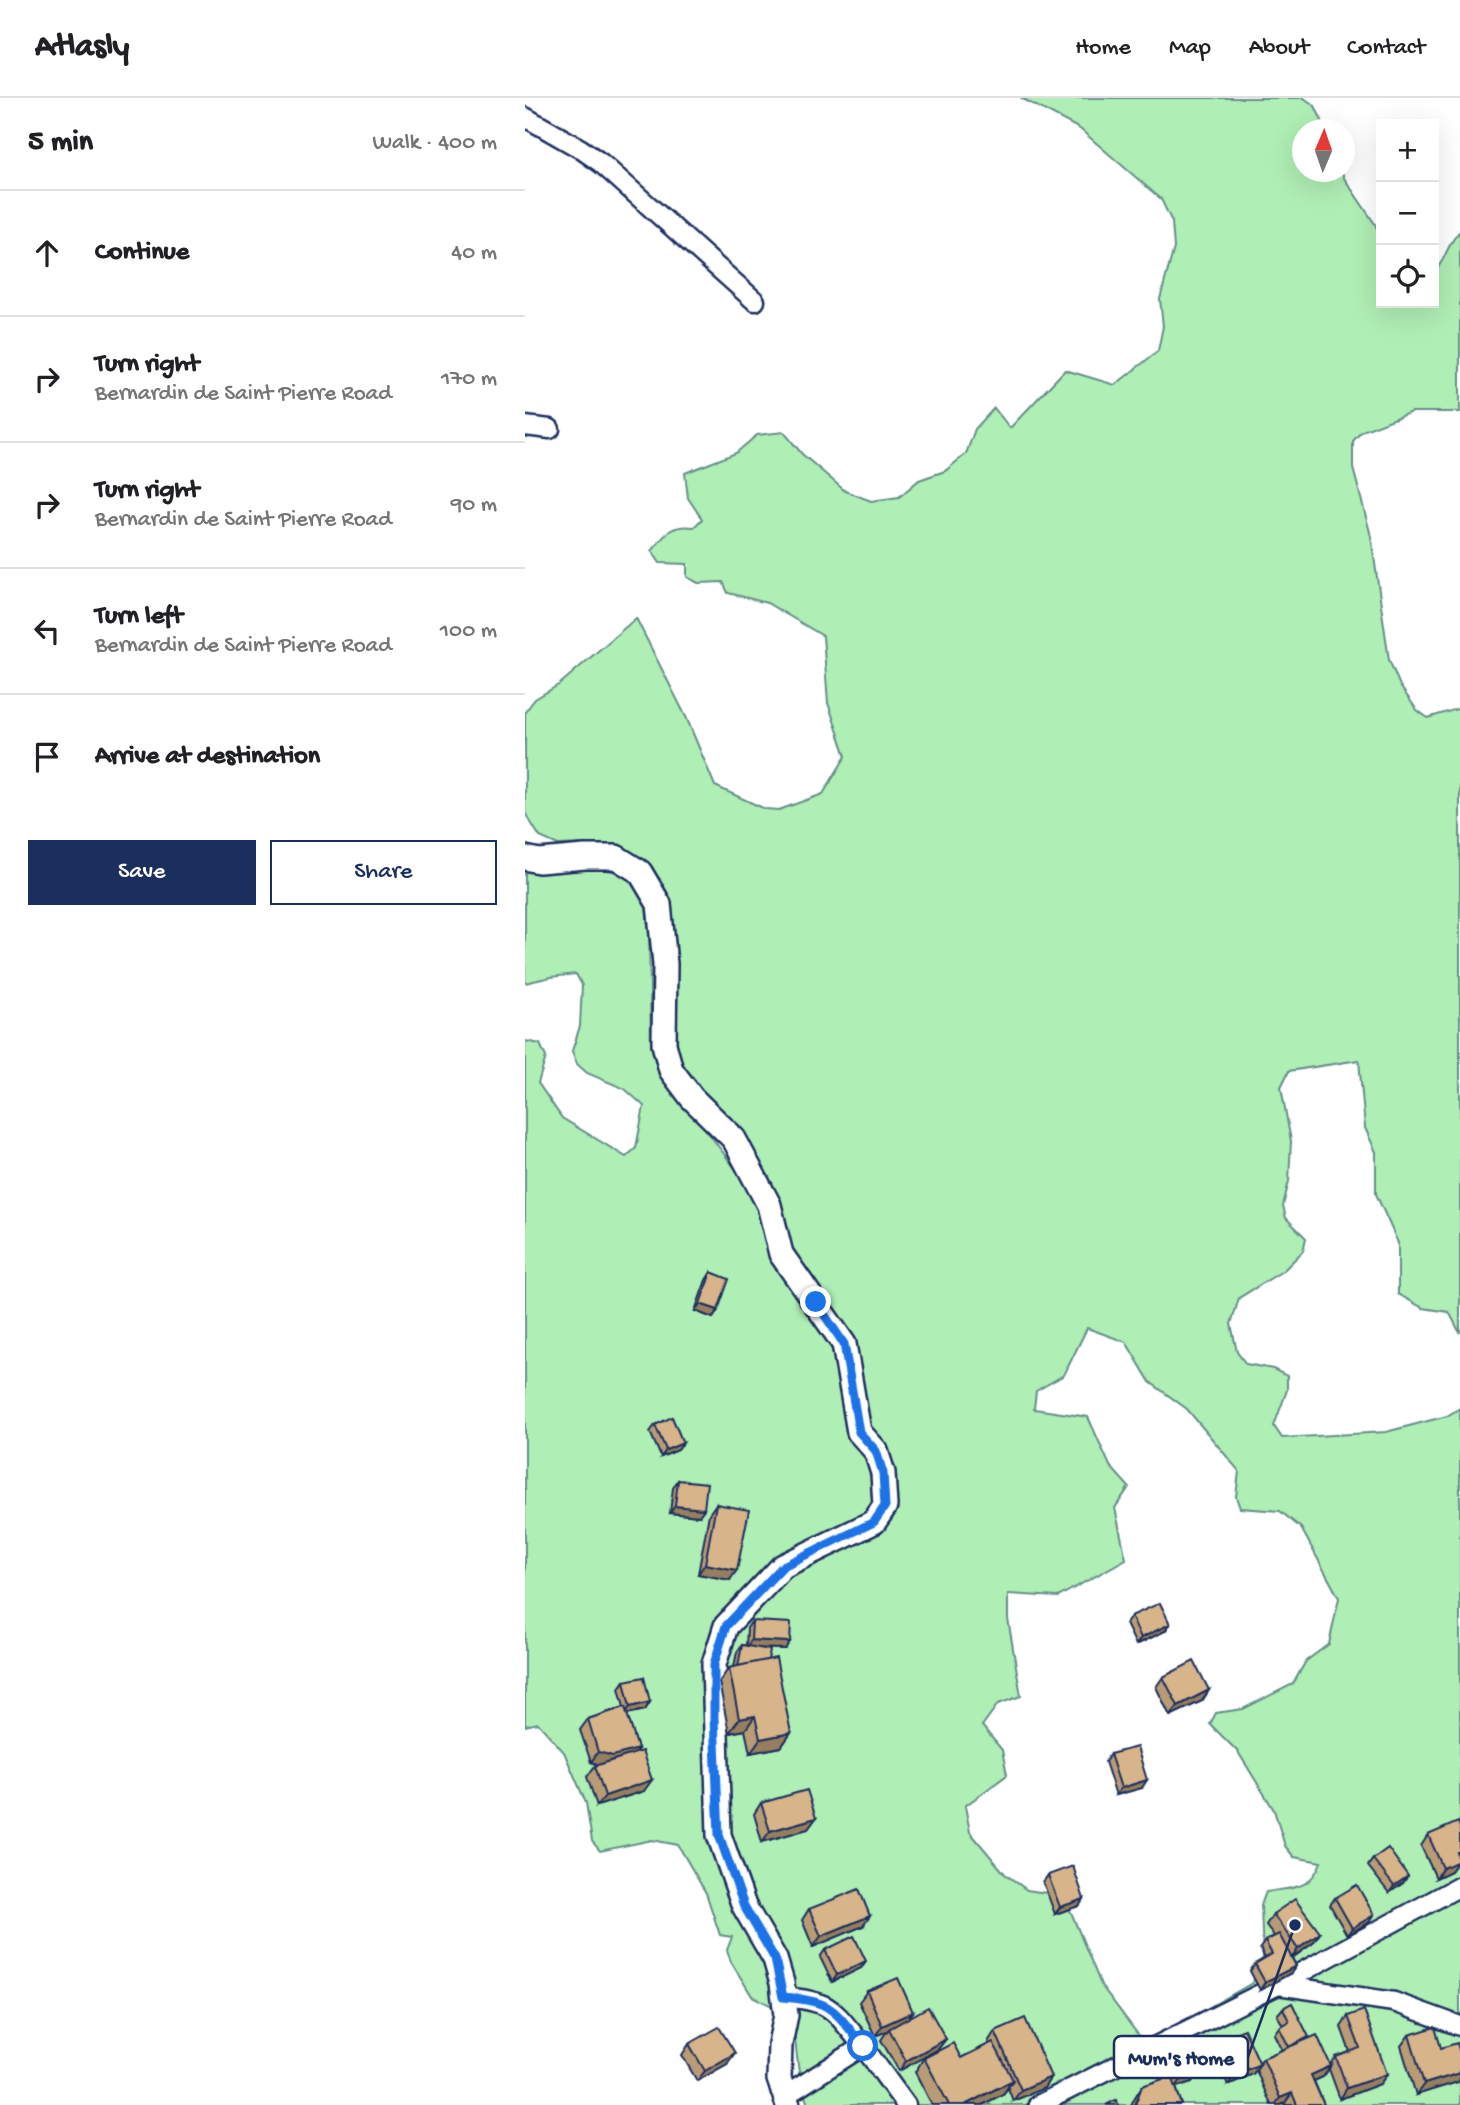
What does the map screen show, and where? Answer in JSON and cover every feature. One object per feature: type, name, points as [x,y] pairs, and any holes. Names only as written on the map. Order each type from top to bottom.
[{"type":"main road","points":[[525,858],[539,861],[585,857],[616,858],[640,872],[659,904],[665,964],[664,1044],[671,1070],[692,1098],[734,1139],[769,1205],[781,1254],[844,1344],[859,1432],[876,1451],[883,1473],[885,1506],[874,1522],[783,1566],[726,1626],[714,1664],[719,1835],[744,1906],[775,1959],[786,2015],[780,2045],[779,2079],[787,2101]]},
{"type":"street","points":[[525,117],[601,163],[755,302]]},
{"type":"street","points":[[525,426],[550,429]]},
{"type":"street","points":[[1038,2105],[1278,1984],[1460,1886]]},
{"type":"street","points":[[1278,1984],[1394,2002],[1460,2026]]},
{"type":"street","points":[[783,1997],[804,1998],[831,2007],[906,2105]]},
{"type":"street","points":[[787,2101],[863,2046]]},
{"type":"green space","points":[[1021,98],[1304,98],[1315,106],[1321,119],[1292,119],[1292,182],[1347,182],[1375,224],[1376,308],[1439,308],[1439,265],[1460,231],[1460,412],[1411,412],[1362,431],[1353,441],[1353,468],[1371,536],[1389,660],[1400,686],[1417,710],[1428,718],[1460,708],[1460,1333],[1449,1312],[1423,1308],[1398,1294],[1398,1243],[1376,1194],[1376,1152],[1365,1128],[1359,1060],[1289,1071],[1281,1087],[1291,1141],[1289,1181],[1283,1206],[1286,1218],[1306,1238],[1303,1251],[1284,1270],[1239,1298],[1231,1324],[1237,1352],[1246,1364],[1273,1369],[1287,1376],[1287,1390],[1274,1426],[1282,1438],[1386,1432],[1447,1416],[1460,1408],[1460,2105],[808,2105],[800,2081],[792,2016],[752,1996],[731,1962],[727,1950],[732,1937],[720,1935],[706,1893],[678,1845],[652,1840],[600,1851],[592,1841],[586,1803],[564,1752],[538,1723],[525,1726],[525,1041],[540,1044],[546,1057],[538,1083],[562,1118],[626,1157],[636,1148],[644,1106],[625,1089],[587,1073],[577,1064],[572,1051],[580,1026],[582,985],[576,974],[525,983],[525,869],[599,869],[625,873],[634,882],[646,907],[649,933],[651,1042],[688,1106],[755,1195],[774,1198],[739,1125],[688,1084],[678,1062],[670,1012],[673,920],[662,882],[645,862],[633,856],[584,844],[558,845],[540,837],[525,813],[525,712],[535,699],[560,684],[636,618],[687,719],[715,786],[765,809],[779,810],[823,794],[846,756],[828,703],[823,636],[767,603],[728,593],[723,582],[698,583],[687,577],[687,564],[660,563],[652,551],[669,531],[679,527],[694,527],[702,519],[688,498],[685,473],[736,453],[757,435],[784,432],[802,454],[845,491],[871,501],[899,497],[919,480],[945,471],[966,454],[975,429],[994,408],[1010,428],[1065,370],[1115,385],[1158,351],[1163,326],[1160,299],[1174,248],[1172,222],[1161,199],[1080,129]],"holes":[[[1087,1328],[1126,1342],[1150,1382],[1187,1409],[1239,1471],[1236,1497],[1240,1508],[1280,1511],[1301,1528],[1339,1598],[1329,1644],[1306,1661],[1293,1684],[1243,1709],[1216,1713],[1210,1724],[1238,1752],[1274,1810],[1285,1846],[1294,1857],[1321,1862],[1306,1883],[1266,1892],[1261,1905],[1263,1960],[1252,1983],[1145,2044],[1101,1985],[1071,1912],[1053,1894],[1027,1890],[1005,1874],[970,1832],[965,1806],[1007,1775],[1002,1750],[982,1726],[998,1704],[1021,1696],[1008,1619],[1008,1594],[1058,1597],[1126,1559],[1115,1508],[1129,1487],[1110,1466],[1088,1417],[1034,1409],[1036,1391],[1064,1375]]]},
{"type":"building","points":[[711,1272],[729,1279],[718,1310],[700,1304]]},
{"type":"building","points":[[672,1417],[683,1443],[666,1450],[655,1425]]},
{"type":"building","points":[[678,1480],[707,1483],[704,1509],[675,1506]]},
{"type":"building","points":[[716,1504],[749,1510],[737,1570],[705,1564]]},
{"type":"building","points":[[1160,1603],[1170,1624],[1141,1638],[1131,1616]]},
{"type":"building","points":[[752,1621],[791,1623],[790,1642],[751,1640]]},
{"type":"building","points":[[742,1645],[770,1650],[768,1660],[738,1666]]},
{"type":"building","points":[[776,1658],[791,1733],[760,1739],[755,1716],[739,1719],[729,1668]]},
{"type":"building","points":[[1194,1661],[1209,1690],[1178,1706],[1163,1677]]},
{"type":"building","points":[[644,1677],[650,1702],[630,1707],[624,1681]]},
{"type":"building","points":[[625,1707],[638,1749],[613,1756],[598,1752],[588,1719]]},
{"type":"building","points":[[1137,1747],[1147,1780],[1121,1788],[1110,1754]]},
{"type":"building","points":[[642,1751],[652,1780],[605,1796],[595,1766]]},
{"type":"building","points":[[807,1790],[816,1818],[770,1831],[761,1803]]},
{"type":"building","points":[[1458,1822],[1459,1861],[1443,1868],[1428,1835]]},
{"type":"building","points":[[1388,1848],[1408,1876],[1394,1886],[1373,1859]]},
{"type":"building","points":[[1073,1866],[1084,1899],[1060,1907],[1048,1875]]},
{"type":"building","points":[[1357,1885],[1374,1915],[1352,1928],[1335,1898]]},
{"type":"building","points":[[859,1889],[870,1916],[821,1936],[809,1909]]},
{"type":"building","points":[[1295,1899],[1320,1933],[1298,1949],[1273,1914]]},
{"type":"building","points":[[1279,1934],[1296,1966],[1265,1982],[1255,1964],[1272,1954],[1265,1941]]},
{"type":"building","points":[[854,1936],[866,1961],[837,1975],[825,1950]]},
{"type":"building","points":[[898,1978],[913,2012],[882,2026],[867,1991]]},
{"type":"building","points":[[1292,2003],[1309,2037],[1289,2047],[1279,2027],[1289,2021],[1283,2008]]},
{"type":"building","points":[[928,2007],[946,2039],[906,2061],[889,2029]]},
{"type":"building","points":[[1364,2010],[1387,2074],[1347,2088],[1336,2057],[1360,2048],[1348,2016]]},
{"type":"building","points":[[1025,2018],[1051,2077],[1021,2090],[995,2031]]},
{"type":"building","points":[[719,2027],[735,2053],[705,2071],[689,2044]]},
{"type":"building","points":[[1435,2027],[1441,2048],[1457,2043],[1460,2073],[1424,2084],[1409,2035]]},
{"type":"building","points":[[1244,2029],[1260,2064],[1235,2075],[1229,2061],[1218,2066],[1208,2045]]},
{"type":"building","points":[[1317,2035],[1331,2066],[1311,2075],[1324,2105],[1297,2105],[1292,2093],[1280,2098],[1263,2058]]},
{"type":"building","points":[[993,2042],[1013,2080],[965,2105],[949,2105],[924,2058],[953,2043],[961,2058]]},
{"type":"building","points":[[1188,2049],[1197,2074],[1181,2080],[1172,2074],[1166,2056]]},
{"type":"building","points":[[1172,2076],[1182,2105],[1135,2105],[1142,2086]]},
{"type":"place","name":"Mum's Home","points":[[1295,1925]]},
{"type":"route","points":[[816,1302],[844,1344],[859,1432],[876,1451],[883,1473],[885,1506],[874,1522],[783,1566],[726,1626],[714,1664],[719,1835],[744,1906],[775,1959],[783,1997],[804,1998],[831,2007],[863,2046]]}]
